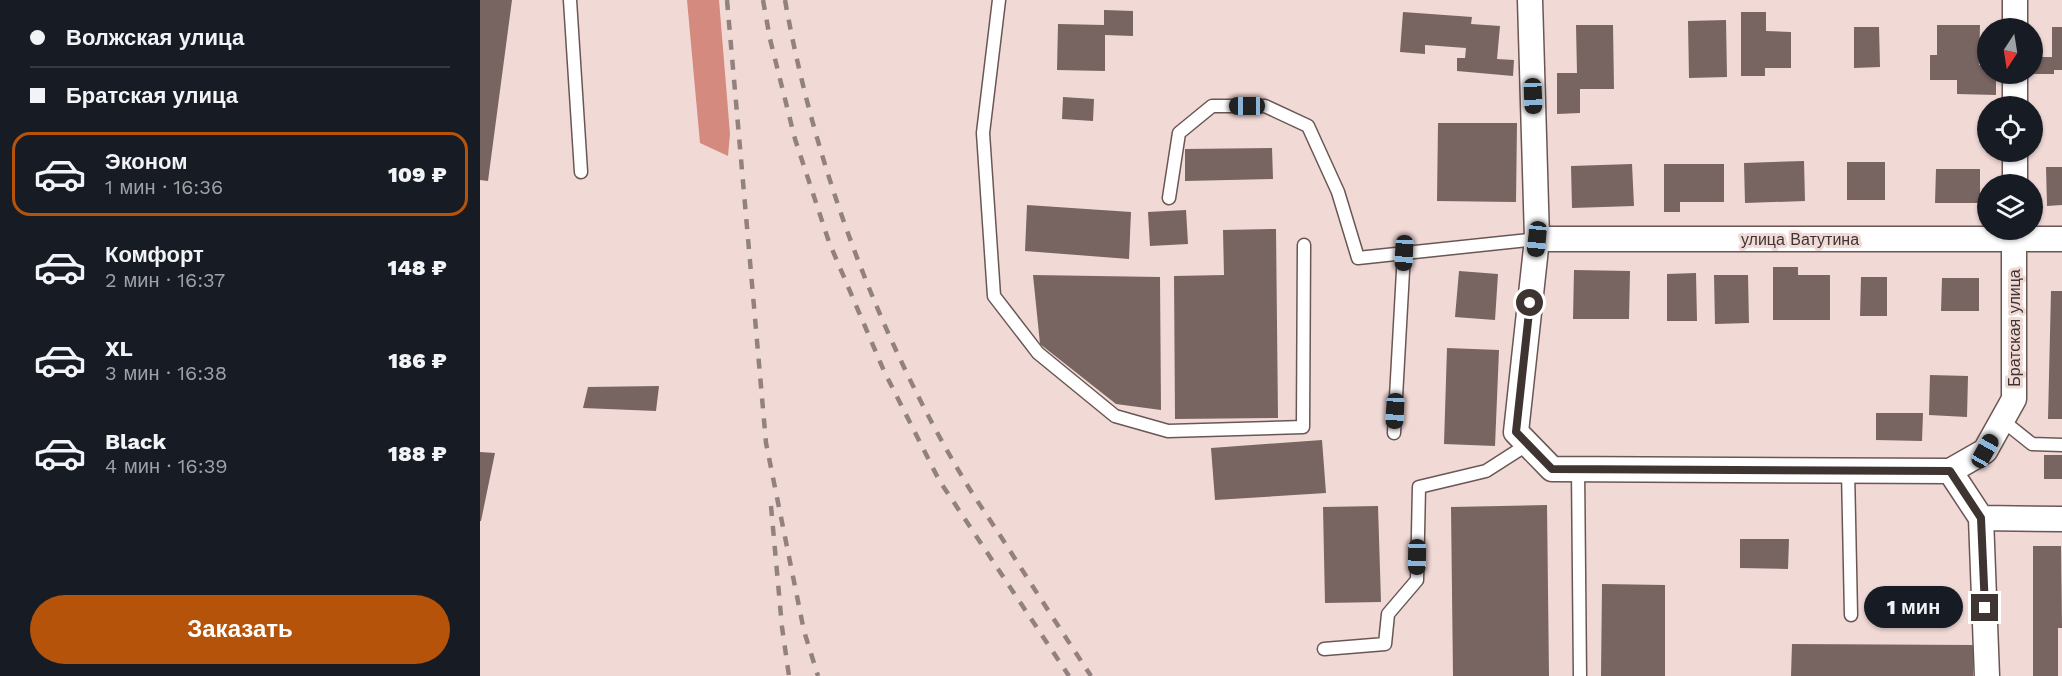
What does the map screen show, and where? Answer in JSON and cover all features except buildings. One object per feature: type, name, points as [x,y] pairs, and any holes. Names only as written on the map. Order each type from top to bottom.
[{"type":"street","points":[[1530,0],[1537,239],[1522,438],[1552,469],[1950,471],[1981,518],[1987,676]]},
{"type":"street","points":[[2015,0],[2015,18]]},
{"type":"street","name":"улица Ватутина","points":[[1537,239],[1977,235]]},
{"type":"street","name":"улица Ватутина","points":[[2043,237],[2062,239]]},
{"type":"street","name":"Братская улица","points":[[1950,471],[1985,451],[2014,399],[2014,240]]},
{"type":"street","points":[[1981,518],[2062,519]]},
{"type":"lane","points":[[570,0],[581,172]]},
{"type":"lane","points":[[999,0],[983,133],[994,296],[1038,353],[1115,416],[1168,431],[1303,427],[1304,245]]},
{"type":"lane","points":[[1169,198],[1179,133],[1212,106],[1265,106],[1308,126],[1338,192],[1358,258],[1537,239]]},
{"type":"lane","points":[[1394,433],[1404,253]]},
{"type":"lane","points":[[2002,420],[2032,444],[2062,445]]},
{"type":"lane","points":[[1324,649],[1385,644],[1388,615],[1417,580],[1419,487],[1486,471],[1522,438]]},
{"type":"lane","points":[[1578,469],[1580,676]]},
{"type":"lane","points":[[1848,470],[1851,615]]},
{"type":"shaded area","points":[[687,0],[719,0],[730,134],[728,156],[700,143]]},
{"type":"railway","points":[[727,0],[766,443],[804,631],[818,676]]},
{"type":"railway","points":[[763,0],[770,39],[795,139],[829,242],[884,371],[939,480],[1069,676]]},
{"type":"railway","points":[[785,0],[797,62],[832,186],[853,247],[903,366],[968,486],[1091,676]]},
{"type":"railway","points":[[771,506],[782,627],[789,676]]},
{"type":"route","points":[[1530,303],[1516,432],[1552,469],[1950,471],[1981,518],[1985,608]]}]
